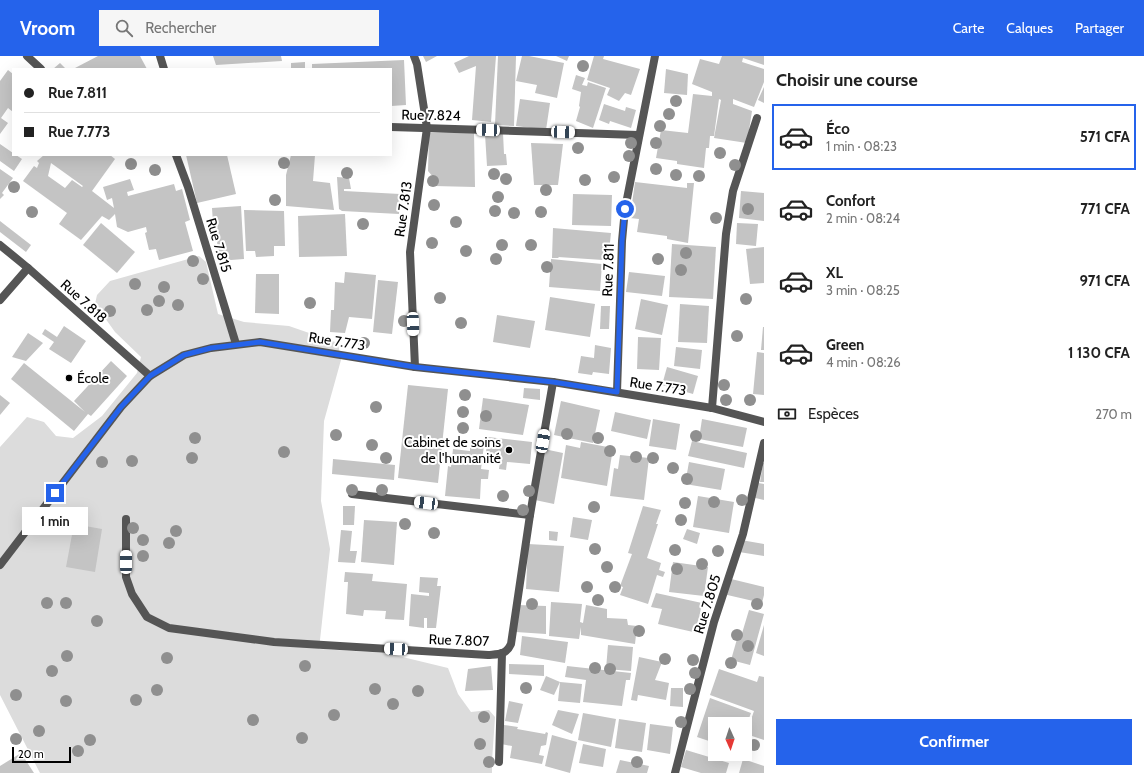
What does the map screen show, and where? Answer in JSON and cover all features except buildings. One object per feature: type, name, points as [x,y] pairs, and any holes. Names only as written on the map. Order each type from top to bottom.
[{"type":"street","points":[[27,56],[40,68]]},
{"type":"street","points":[[160,56],[164,68]]},
{"type":"street","name":"Rue 7.813","points":[[414,56],[417,64],[427,128],[410,252],[415,367]]},
{"type":"street","name":"Rue 7.811","points":[[617,392],[624,217],[638,135],[655,56]]},
{"type":"street","points":[[712,408],[726,234],[733,191],[757,118]]},
{"type":"street","name":"Rue 7.824","points":[[392,127],[638,135]]},
{"type":"street","name":"Rue 7.815","points":[[176,156],[188,187],[236,344]]},
{"type":"street","name":"Rue 7.818","points":[[0,246],[28,268],[150,376]]},
{"type":"street","points":[[0,300],[28,268]]},
{"type":"street","name":"Rue 7.773","points":[[0,565],[121,407],[150,376],[184,355],[211,348],[260,342],[415,367],[553,382],[617,392],[712,408],[764,422]]},
{"type":"street","name":"Rue 7.807","points":[[126,519],[126,577],[132,594],[147,617],[169,628],[274,642],[488,655],[502,653],[508,650],[511,644],[530,515],[553,382]]},
{"type":"street","name":"Rue 7.805","points":[[675,773],[714,622],[743,534],[764,443]]},
{"type":"street","points":[[352,494],[530,515]]},
{"type":"street","points":[[499,762],[502,653]]},
{"type":"shaded area","points":[[199,256],[206,262],[218,314],[244,322],[289,326],[338,343],[341,360],[324,421],[321,501],[330,549],[319,649],[386,653],[448,668],[458,694],[471,712],[489,710],[495,717],[492,773],[40,773],[0,695],[0,447],[27,417],[44,422],[56,436],[73,438],[102,416],[137,373],[141,357],[115,332],[95,304],[97,295],[110,281]]},
{"type":"place","name":"École","points":[[69,378]]},
{"type":"place","name":"Cabinet de soins de l'humanité","points":[[509,450]]},
{"type":"route","points":[[55,493],[121,407],[150,376],[184,355],[211,348],[260,342],[415,367],[553,382],[617,392],[622,241],[625,209]]}]
